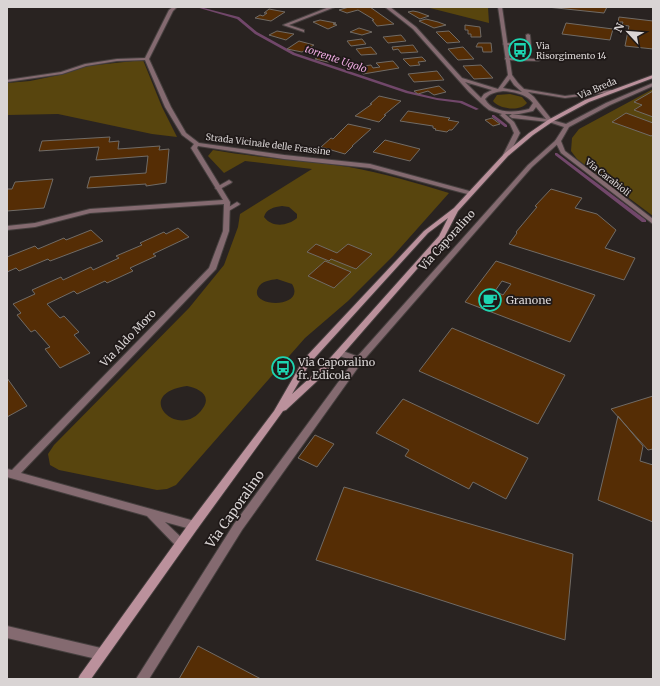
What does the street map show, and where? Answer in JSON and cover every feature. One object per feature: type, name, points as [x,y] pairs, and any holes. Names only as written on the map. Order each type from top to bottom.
[{"type":"street","points":[[7,81],[62,73],[85,65],[117,60],[146,58],[170,10],[175,7]]},
{"type":"street","points":[[303,31],[285,25],[333,7]]},
{"type":"street","points":[[387,7],[416,29],[468,89],[492,109],[504,115],[512,123],[517,134],[506,155]]},
{"type":"street","points":[[500,7],[510,75],[516,84],[525,90],[532,98],[550,121]]},
{"type":"street","points":[[505,44],[529,45],[528,35]]},
{"type":"street","points":[[507,57],[537,59]]},
{"type":"street","name":"Strada Vicinale delle Frassine","points":[[146,58],[158,80],[168,107],[184,134],[197,144],[284,157],[370,166],[471,193]]},
{"type":"street","points":[[483,102],[484,96],[487,93],[500,90],[510,75]]},
{"type":"street","name":"Via Breda","points":[[531,134],[550,121],[610,91],[653,76]]},
{"type":"street","points":[[460,79],[500,90],[518,92],[532,98]]},
{"type":"street","name":"Via Breda","points":[[567,126],[608,104],[653,84]]},
{"type":"street","points":[[525,90],[565,97],[610,91]]},
{"type":"street","points":[[492,109],[517,113],[531,110],[536,103]]},
{"type":"street","points":[[504,115],[550,121],[567,126],[558,141]]},
{"type":"street","name":"Via Caporalino","points":[[84,679],[180,543],[277,413],[307,361],[426,232],[456,209],[506,155],[531,134]]},
{"type":"street","name":"Via Caporalino","points":[[142,679],[238,527],[359,360],[530,166],[558,141]]},
{"type":"street","name":"Via Carabioli","points":[[558,141],[563,152],[571,159],[653,222]]},
{"type":"street","points":[[197,144],[194,148],[227,206]]},
{"type":"street","points":[[218,188],[229,182]]},
{"type":"street","points":[[7,228],[35,225],[90,211],[227,206],[237,204]]},
{"type":"street","name":"Via Aldo Moro","points":[[194,524],[10,474],[212,269],[226,231],[227,206]]},
{"type":"street","name":"Via Caporalino","points":[[277,413],[326,368],[442,237],[456,209]]},
{"type":"street","points":[[340,353],[359,360]]},
{"type":"street","name":"Via Aldo Moro","points":[[148,511],[180,543]]},
{"type":"street","points":[[7,632],[101,654]]},
{"type":"shaded area","points":[[426,7],[488,7],[489,23]]},
{"type":"shaded area","points":[[143,60],[162,107],[177,137],[152,134],[58,114],[7,115],[7,83],[30,81],[64,74],[87,66]]},
{"type":"shaded area","points":[[653,89],[653,216],[577,159],[571,151],[572,138],[579,129]]},
{"type":"shaded area","points":[[510,94],[522,97],[527,103],[520,108],[505,108],[493,101],[497,95]]},
{"type":"shaded area","points":[[213,150],[349,167],[387,175],[449,193],[393,256],[348,301],[305,338],[176,485],[167,489],[157,490],[59,470],[50,465],[48,454],[54,445],[189,308],[224,265],[238,227],[240,214],[312,169],[245,161],[224,173],[208,156]],"holes":[[[282,206],[289,207],[297,214],[297,218],[289,223],[280,225],[267,221],[264,217],[268,210]],[[277,279],[292,284],[294,292],[292,298],[285,302],[277,303],[268,302],[261,299],[257,295],[258,288],[266,281]],[[187,386],[199,390],[206,399],[203,408],[193,417],[183,420],[173,419],[165,413],[161,406],[162,398],[170,391]]]},
{"type":"building","points":[[349,7],[370,7],[394,24],[377,26],[372,20],[374,20],[373,19],[358,10],[347,13],[339,10]]},
{"type":"building","points":[[547,7],[607,7],[604,13]]},
{"type":"building","points":[[269,9],[285,12],[271,21],[255,18],[260,15],[263,16]]},
{"type":"building","points":[[413,11],[429,16],[420,19],[408,12]]},
{"type":"building","points":[[619,17],[653,21],[653,49],[625,46],[629,26],[622,25],[623,22],[618,22]]},
{"type":"building","points":[[426,19],[446,25],[434,28],[419,21]]},
{"type":"building","points":[[320,20],[336,23],[333,24],[337,25],[328,29],[313,22]]},
{"type":"building","points":[[566,23],[613,29],[610,40],[562,34]]},
{"type":"building","points":[[465,25],[480,27],[481,37],[471,37],[471,34],[468,34],[468,30],[465,30]]},
{"type":"building","points":[[359,28],[372,32],[362,35],[350,32]]},
{"type":"building","points":[[277,31],[294,34],[286,40],[269,35]]},
{"type":"building","points":[[449,31],[460,42],[447,43],[436,32]]},
{"type":"building","points":[[401,35],[406,41],[388,43],[383,37]]},
{"type":"building","points":[[362,39],[366,44],[351,46],[347,41]]},
{"type":"building","points":[[299,41],[314,45],[302,52],[287,49]]},
{"type":"building","points":[[478,43],[491,43],[492,52],[483,52],[482,47],[476,47]]},
{"type":"building","points":[[413,45],[418,52],[401,53],[398,49],[393,50],[392,47]]},
{"type":"building","points":[[371,47],[377,54],[361,55],[356,49]]},
{"type":"building","points":[[463,47],[474,59],[458,60],[448,49]]},
{"type":"building","points":[[324,54],[338,58],[328,62],[315,59]]},
{"type":"building","points":[[422,57],[426,61],[418,62],[420,65],[410,66],[403,59]]},
{"type":"building","points":[[393,61],[399,68],[363,74],[356,67],[371,65],[373,68],[380,67],[376,63]]},
{"type":"building","points":[[481,65],[493,78],[474,79],[463,66]]},
{"type":"building","points":[[437,71],[444,80],[414,82],[408,74]]},
{"type":"building","points":[[439,86],[446,92],[434,95],[428,91],[418,94],[414,91]]},
{"type":"building","points":[[653,91],[653,117],[634,110],[642,105],[634,102]]},
{"type":"building","points":[[379,96],[401,101],[384,115],[386,115],[379,122],[355,116],[372,104],[370,104]]},
{"type":"building","points":[[408,111],[450,118],[448,120],[459,122],[452,130],[447,132],[435,130],[436,129],[433,128],[433,126],[400,121]]},
{"type":"building","points":[[626,113],[653,123],[653,135],[651,136],[612,122]]},
{"type":"building","points":[[492,118],[500,124],[493,126],[485,120]]},
{"type":"building","points":[[348,124],[371,129],[345,154],[321,147],[331,138],[333,139]]},
{"type":"building","points":[[110,137],[109,142],[119,141],[118,149],[160,146],[159,150],[169,149],[166,183],[146,186],[146,184],[87,188],[90,177],[146,173],[148,156],[96,160],[99,147],[39,151],[42,141]]},
{"type":"building","points":[[385,140],[420,149],[410,161],[373,152]]},
{"type":"building","points":[[53,179],[44,208],[7,211],[7,189],[12,189],[15,182]]},
{"type":"building","points":[[551,189],[582,198],[575,208],[597,214],[616,230],[605,248],[635,258],[624,280],[509,244],[517,233],[516,232],[537,207],[535,206]]},
{"type":"building","points":[[178,228],[189,237],[153,254],[156,256],[130,268],[133,271],[107,283],[105,281],[77,294],[74,291],[47,304],[60,318],[64,316],[79,332],[74,335],[90,353],[60,368],[45,349],[50,347],[35,330],[31,332],[17,315],[21,313],[13,304],[35,294],[32,290],[61,277],[63,280],[91,267],[93,270],[119,258],[116,256],[142,245],[140,243],[164,232],[166,234]]},
{"type":"building","points":[[91,230],[103,241],[50,261],[48,259],[19,271],[16,268],[7,272],[7,257],[35,246],[38,249],[64,238],[66,240]]},
{"type":"building","points":[[316,244],[337,253],[348,244],[372,254],[356,269],[331,259],[329,261],[307,252]]},
{"type":"building","points":[[325,261],[351,272],[334,288],[308,276]]},
{"type":"building","points":[[496,261],[595,295],[570,342],[465,302]],"holes":[[[502,281],[511,284],[503,295],[495,291]]]},
{"type":"building","points":[[452,328],[565,375],[538,424],[419,371]]},
{"type":"building","points":[[7,378],[27,406],[7,417]]},
{"type":"building","points":[[653,396],[653,449],[648,450],[611,409]]},
{"type":"building","points":[[403,399],[528,458],[506,499],[473,482],[469,489],[405,456],[409,450],[376,433]]},
{"type":"building","points":[[618,416],[643,446],[640,461],[653,465],[653,522],[598,500]]},
{"type":"building","points":[[315,435],[334,444],[317,467],[298,458]]},
{"type":"building","points":[[344,487],[573,554],[565,640],[316,560]]},
{"type":"building","points":[[198,646],[261,679],[179,679]]},
{"type":"waterway","name":"torrente Ugolo","points":[[197,7],[238,18],[256,33],[294,54],[407,92],[437,99],[461,102],[477,109]]},
{"type":"waterway","points":[[493,116],[506,126]]},
{"type":"waterway","points":[[556,154],[644,221]]},
{"type":"place","name":"Via Risorgimento 14","points":[[520,50]]},
{"type":"place","name":"Granone","points":[[490,300]]},
{"type":"place","name":"Via Caporalino fr. Edicola","points":[[283,368]]}]
